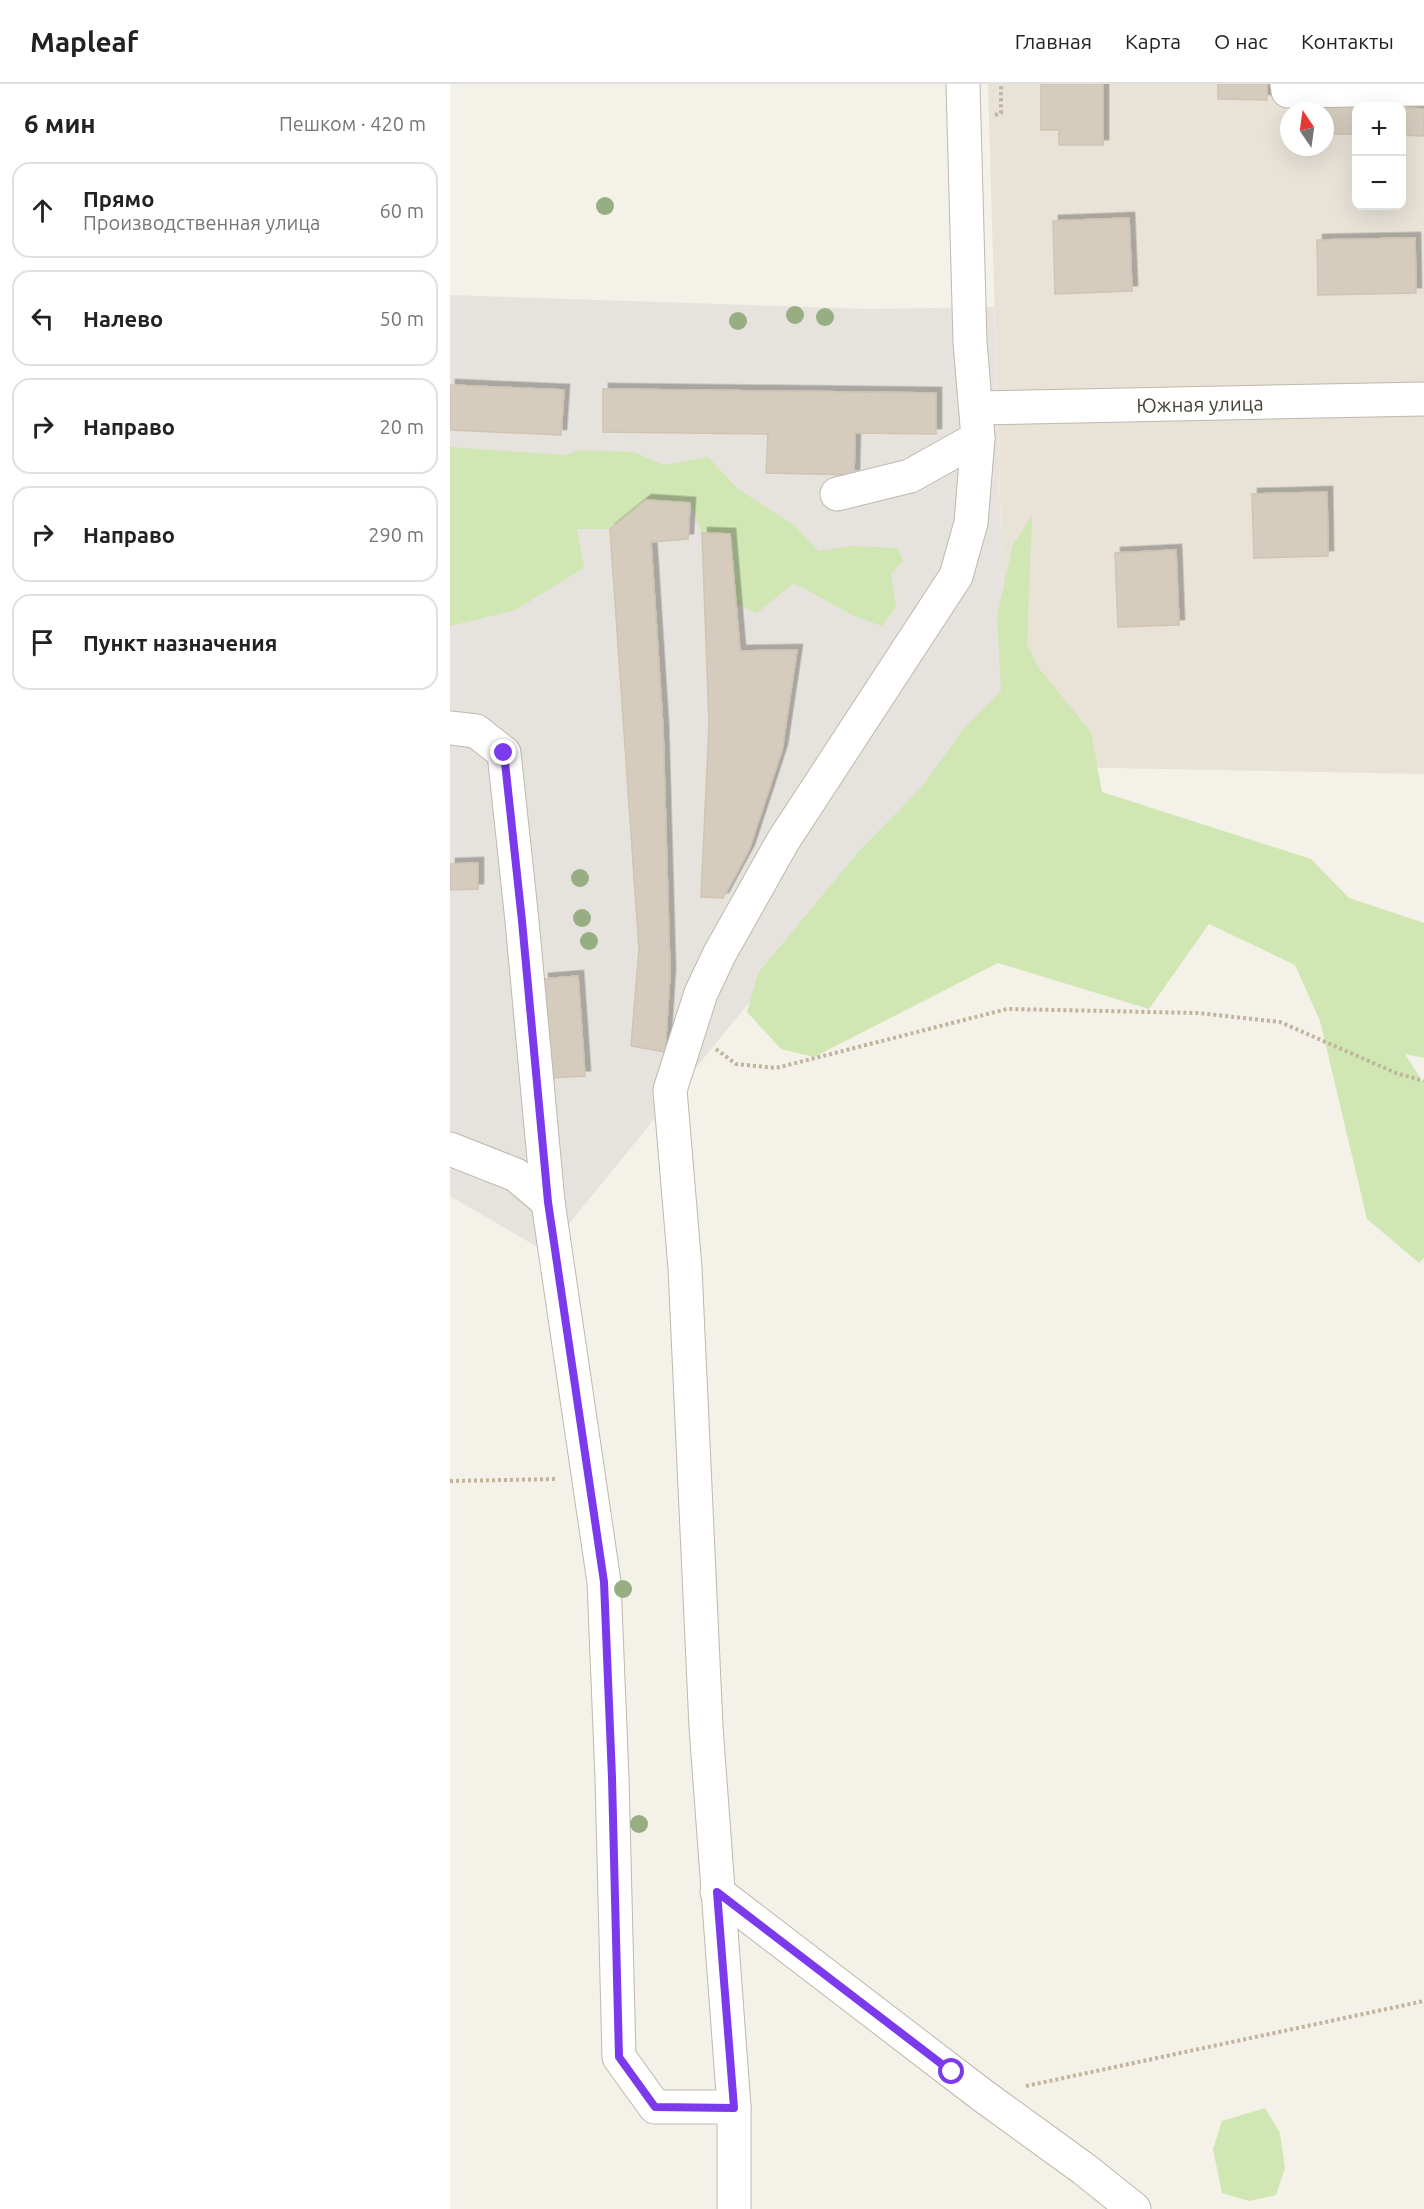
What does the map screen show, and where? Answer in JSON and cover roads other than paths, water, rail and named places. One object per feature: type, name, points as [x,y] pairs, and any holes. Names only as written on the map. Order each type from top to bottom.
[{"type":"street","points":[[734,2209],[734,2108],[706,1727],[686,1268],[670,1089],[701,993],[720,953],[783,842],[956,576],[971,523],[977,423],[970,342],[963,84]]},
{"type":"street","points":[[1287,84],[1288,91],[1424,89]]},
{"type":"street","name":"Южная улица","points":[[977,423],[1424,399]]},
{"type":"street","points":[[837,494],[910,476],[977,423]]},
{"type":"street","points":[[450,728],[476,731],[504,753],[548,1202],[604,1582],[619,2057],[655,2107],[734,2108]]},
{"type":"street","points":[[450,1149],[516,1174],[548,1202]]},
{"type":"street","points":[[717,1892],[1134,2209]]}]
